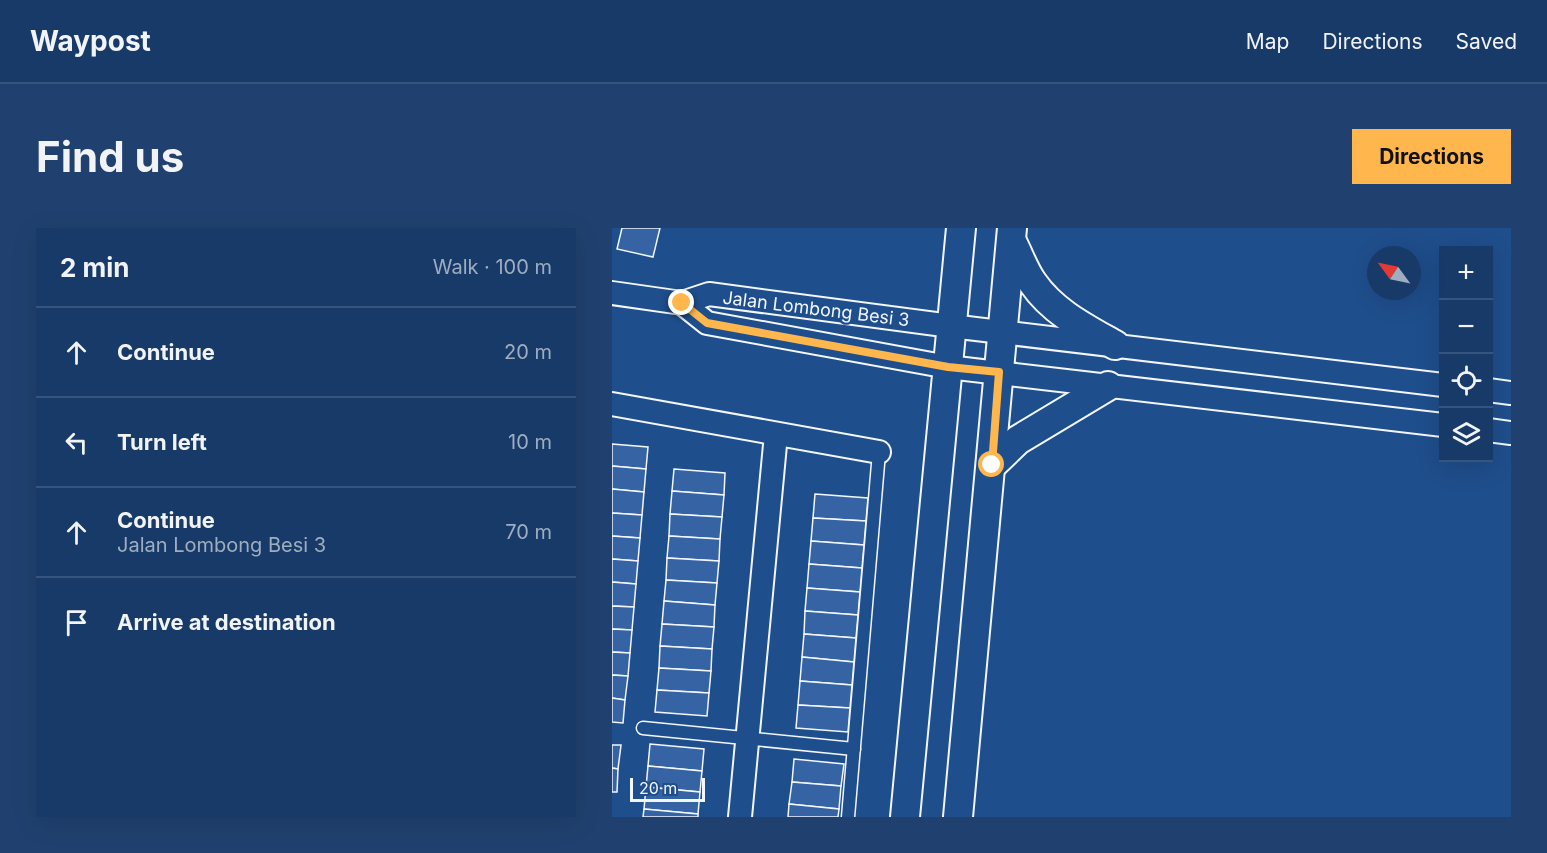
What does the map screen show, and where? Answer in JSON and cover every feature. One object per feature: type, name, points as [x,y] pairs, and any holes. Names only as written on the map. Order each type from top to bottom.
[{"type":"street","points":[[905,817],[961,228]]},
{"type":"street","points":[[958,817],[1012,234]]},
{"type":"street","points":[[1012,234],[1032,282],[1042,294],[1072,321],[1115,345]]},
{"type":"street","name":"Jalan Lombong Besi 3","points":[[612,293],[682,303],[708,294],[951,326],[1439,385]]},
{"type":"street","name":"Jalan Lombong Besi 3","points":[[682,303],[707,323],[948,367],[1439,425]]},
{"type":"street","points":[[992,465],[1018,440],[1108,386]]},
{"type":"street","points":[[1493,391],[1511,393]]},
{"type":"street","points":[[612,404],[879,452]]},
{"type":"street","points":[[1493,431],[1511,433]]},
{"type":"street","points":[[740,817],[776,434]]},
{"type":"lane","points":[[848,817],[879,452]]},
{"type":"lane","points":[[643,728],[748,736],[854,749]]},
{"type":"building","points":[[622,228],[660,228],[653,257],[617,249]]},
{"type":"building","points":[[612,444],[648,447],[646,469],[612,466]]},
{"type":"building","points":[[612,466],[646,469],[644,492],[612,489]]},
{"type":"building","points":[[674,469],[725,473],[724,495],[672,491]]},
{"type":"building","points":[[612,489],[644,492],[642,515],[612,513]]},
{"type":"building","points":[[672,491],[724,495],[722,517],[670,514]]},
{"type":"building","points":[[815,494],[868,498],[866,521],[813,518]]},
{"type":"building","points":[[612,513],[642,515],[640,538],[612,536]]},
{"type":"building","points":[[670,514],[722,517],[720,539],[669,536]]},
{"type":"building","points":[[813,518],[866,521],[864,545],[811,541]]},
{"type":"building","points":[[612,536],[640,538],[638,561],[612,559]]},
{"type":"building","points":[[669,536],[720,539],[719,561],[667,558]]},
{"type":"building","points":[[811,541],[864,545],[862,568],[809,564]]},
{"type":"building","points":[[667,558],[719,561],[717,583],[666,580]]},
{"type":"building","points":[[612,559],[638,561],[636,584],[612,582]]},
{"type":"building","points":[[809,564],[862,568],[860,592],[807,588]]},
{"type":"building","points":[[666,580],[717,583],[715,605],[664,601]]},
{"type":"building","points":[[612,582],[636,584],[634,607],[612,606]]},
{"type":"building","points":[[807,588],[860,592],[858,615],[805,611]]},
{"type":"building","points":[[664,601],[715,605],[714,627],[662,624]]},
{"type":"building","points":[[612,606],[634,607],[632,630],[612,629]]},
{"type":"building","points":[[805,611],[858,615],[856,638],[804,634]]},
{"type":"building","points":[[662,624],[714,627],[712,649],[660,646]]},
{"type":"building","points":[[612,629],[632,630],[630,653],[612,652]]},
{"type":"building","points":[[804,634],[856,638],[854,662],[802,657]]},
{"type":"building","points":[[660,646],[712,649],[711,671],[659,668]]},
{"type":"building","points":[[612,652],[630,653],[628,676],[612,675]]},
{"type":"building","points":[[802,657],[854,662],[852,685],[800,681]]},
{"type":"building","points":[[659,668],[711,671],[709,693],[657,690]]},
{"type":"building","points":[[612,675],[628,676],[625,700],[612,698]]},
{"type":"building","points":[[800,681],[852,685],[850,708],[798,705]]},
{"type":"building","points":[[657,690],[709,693],[707,716],[655,712]]},
{"type":"building","points":[[612,698],[625,700],[623,723],[612,722]]},
{"type":"building","points":[[798,705],[850,708],[848,732],[796,728]]},
{"type":"building","points":[[650,744],[704,749],[702,771],[648,766]]},
{"type":"building","points":[[612,745],[621,745],[618,769],[612,768]]},
{"type":"building","points":[[794,759],[844,764],[841,786],[792,782]]},
{"type":"building","points":[[648,766],[702,771],[700,792],[646,787]]},
{"type":"building","points":[[612,768],[618,769],[617,792],[612,792]]},
{"type":"building","points":[[792,782],[841,786],[839,809],[789,804]]},
{"type":"building","points":[[646,787],[700,792],[698,814],[644,809]]},
{"type":"building","points":[[789,804],[839,809],[838,817],[788,817]]},
{"type":"building","points":[[644,809],[698,814],[698,817],[643,817]]},
{"type":"route","points":[[682,303],[707,323],[948,367],[999,372],[992,465]]}]
